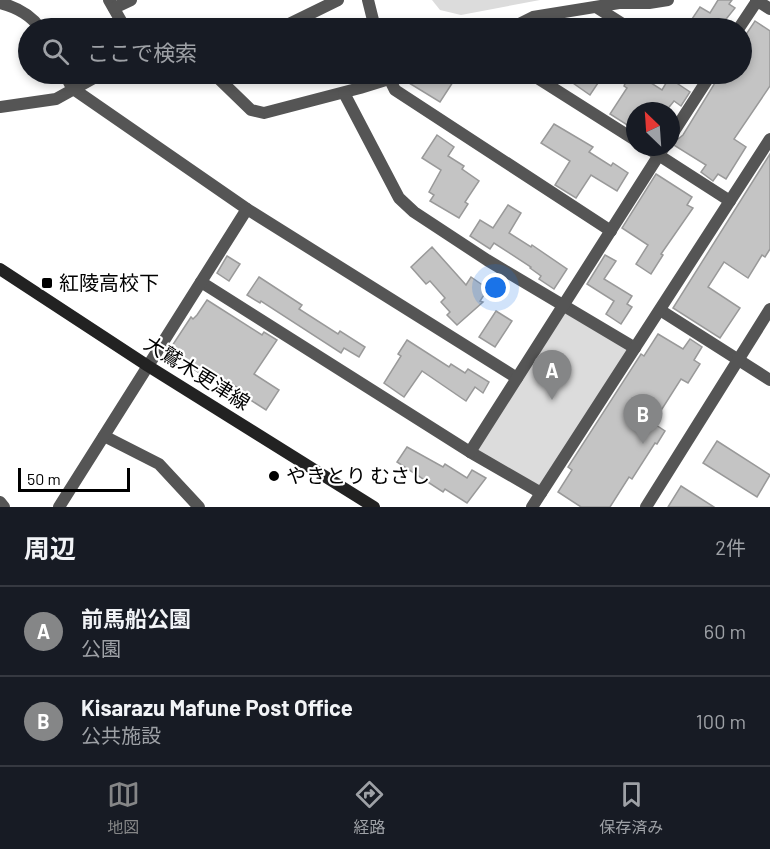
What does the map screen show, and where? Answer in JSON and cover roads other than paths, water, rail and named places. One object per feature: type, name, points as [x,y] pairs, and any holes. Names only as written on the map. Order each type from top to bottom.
[{"type":"main road","name":"大鷲木更津線","points":[[0,269],[148,366],[374,507]]},
{"type":"street","points":[[120,18],[112,4],[131,0]]},
{"type":"street","points":[[301,18],[338,0]]},
{"type":"street","points":[[368,0],[372,18]]},
{"type":"street","points":[[531,18],[619,3],[649,3],[668,0]]},
{"type":"street","points":[[745,18],[757,0],[770,9]]},
{"type":"street","points":[[0,3],[18,8],[30,18]]},
{"type":"street","points":[[596,8],[612,18]]},
{"type":"street","points":[[70,84],[72,88],[247,209],[517,378]]},
{"type":"street","points":[[0,107],[56,99],[80,84]]},
{"type":"street","points":[[224,84],[251,110],[264,113],[344,93],[368,84]]},
{"type":"street","points":[[393,84],[395,90],[611,231]]},
{"type":"street","points":[[547,84],[626,134]]},
{"type":"street","points":[[680,120],[701,84]]},
{"type":"street","points":[[344,93],[399,198],[414,212],[563,306],[635,348]]},
{"type":"street","points":[[532,507],[770,139]]},
{"type":"street","points":[[470,452],[658,156]]},
{"type":"street","points":[[668,156],[730,201]]},
{"type":"street","points":[[59,507],[247,209]]},
{"type":"street","points":[[201,282],[470,452],[541,493]]},
{"type":"street","points":[[646,507],[770,309]]},
{"type":"street","points":[[660,310],[770,380]]},
{"type":"street","points":[[104,436],[159,464],[199,507]]},
{"type":"street","points":[[0,502],[4,507]]},
{"type":"place","name":"紅陵高校下","points":[[47,283]]},
{"type":"place","name":"前馬船公園","points":[[552,400]]},
{"type":"place","name":"Kisarazu Mafune Post Office","points":[[643,444]]},
{"type":"place","name":"やきとり むさし","points":[[274,476]]}]
